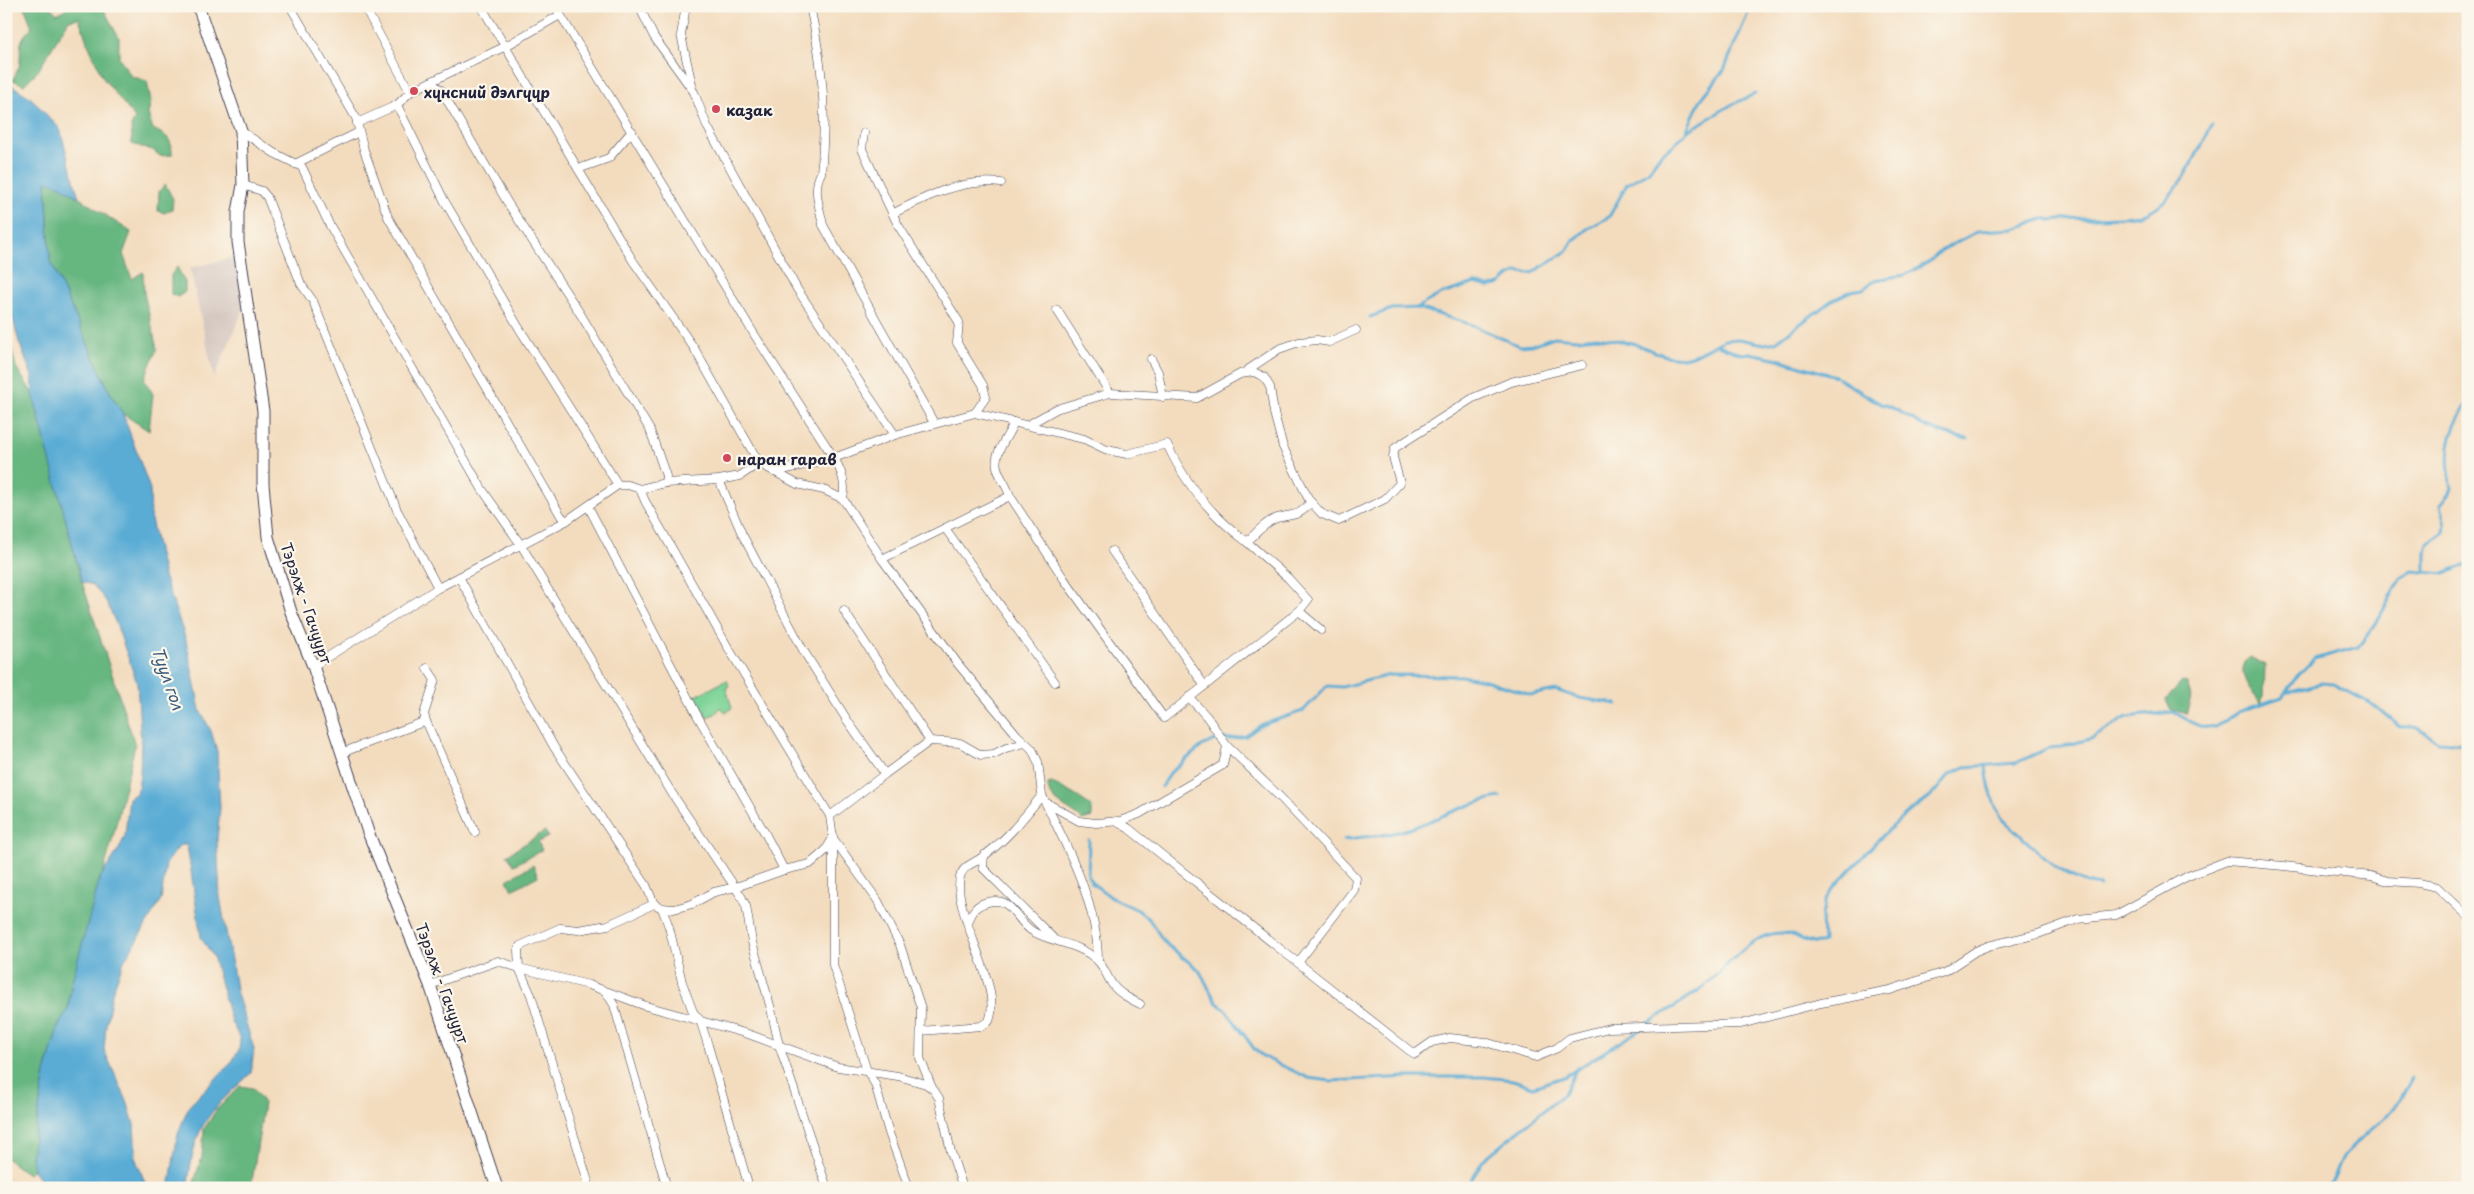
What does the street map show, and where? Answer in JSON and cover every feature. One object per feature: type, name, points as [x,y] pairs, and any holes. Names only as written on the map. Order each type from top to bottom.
[{"type":"main road","name":"Тэрэлж - Гачуурт","points":[[198,6],[241,131],[243,185],[238,212],[238,242],[263,411],[263,484],[268,537],[291,612],[312,666],[361,806],[368,832],[430,985],[497,1188]]},
{"type":"street","points":[[290,6],[357,123],[388,217],[566,521]]},
{"type":"street","points":[[364,6],[410,92]]},
{"type":"street","points":[[481,6],[633,261],[694,348],[759,463],[797,484],[824,490],[843,499],[882,559],[958,664],[1032,749],[1038,762],[1044,798],[1074,861],[1089,908],[1098,961],[1113,986],[1123,995],[1140,1004]]},
{"type":"street","points":[[554,6],[632,131],[754,334],[834,458],[842,473],[845,489],[843,499]]},
{"type":"street","points":[[663,6],[639,7],[654,37],[694,92]]},
{"type":"street","points":[[686,6],[681,35],[694,92],[708,126],[792,281],[895,435]]},
{"type":"street","points":[[810,6],[820,54],[825,103],[821,173],[817,181],[817,195],[823,225],[934,423]]},
{"type":"street","points":[[357,123],[397,105],[410,92],[504,47],[560,15]]},
{"type":"street","points":[[430,82],[441,90],[509,205],[581,315],[650,430],[666,476],[665,483]]},
{"type":"street","points":[[397,105],[444,200],[519,328],[618,485]]},
{"type":"street","points":[[241,131],[274,153],[302,167],[329,224],[482,488],[521,545],[672,795],[736,887],[746,906],[752,942],[771,1008],[779,1045],[827,1188]]},
{"type":"street","points":[[578,169],[609,158],[632,131]]},
{"type":"street","points":[[295,164],[359,132]]},
{"type":"street","points":[[864,133],[862,150],[884,199],[894,213],[898,226],[959,322],[957,343],[983,385],[986,397],[975,412]]},
{"type":"street","points":[[894,213],[944,189],[986,181],[1001,183]]},
{"type":"street","points":[[243,185],[262,192],[267,196],[298,278],[313,300],[397,510],[438,588]]},
{"type":"street","points":[[1057,310],[1110,393]]},
{"type":"street","points":[[1028,425],[1056,409],[1110,393],[1197,398],[1286,347],[1298,342],[1317,340],[1329,342],[1356,330]]},
{"type":"street","points":[[1151,359],[1158,372],[1162,397]]},
{"type":"street","points":[[1240,374],[1254,372],[1264,377],[1270,387],[1282,447],[1311,502],[1322,514],[1339,521],[1385,499],[1400,483],[1393,457],[1395,448],[1473,398],[1510,382],[1582,366]]},
{"type":"street","points":[[774,472],[834,458],[895,435],[975,412],[1084,439],[1107,450],[1127,454],[1166,444],[1192,491],[1228,528],[1288,578],[1308,600],[1299,611],[1164,718],[1064,579],[1010,496],[997,467],[997,460],[1014,422]]},
{"type":"street","points":[[312,666],[438,588],[566,521],[618,485],[628,485],[640,489],[665,483],[719,480],[740,476],[759,463]]},
{"type":"street","points":[[719,480],[742,534],[798,641],[847,720],[886,774]]},
{"type":"street","points":[[640,489],[645,502],[726,644],[830,816],[833,838],[833,965],[867,1071],[875,1084],[884,1117],[909,1188]]},
{"type":"street","points":[[882,559],[1010,496]]},
{"type":"street","points":[[1247,542],[1267,524],[1276,519],[1294,516],[1311,502]]},
{"type":"street","points":[[588,506],[697,715],[784,870]]},
{"type":"street","points":[[945,528],[1056,682]]},
{"type":"street","points":[[1112,551],[1204,685]]},
{"type":"street","points":[[459,577],[554,747],[646,885],[654,904],[662,908],[674,909],[692,904],[714,892],[736,887],[784,870],[810,864],[825,851],[833,838]]},
{"type":"street","points":[[844,611],[930,742]]},
{"type":"street","points":[[1299,611],[1321,630]]},
{"type":"street","points":[[427,668],[435,680],[424,714],[426,721],[475,832]]},
{"type":"street","points":[[1189,697],[1207,717],[1227,746],[1288,804],[1356,878],[1354,890],[1308,952],[1297,962]]},
{"type":"street","points":[[341,752],[426,721]]},
{"type":"street","points":[[830,816],[930,742],[960,743],[982,754],[994,754],[1006,748],[1025,743]]},
{"type":"street","points":[[1044,798],[1079,821],[1116,822],[1139,814],[1223,765],[1227,746]]},
{"type":"street","points":[[921,1031],[981,1026],[989,1021],[992,1001],[962,906],[961,875],[967,866],[1003,841],[1044,798]]},
{"type":"street","points":[[1116,822],[1128,828],[1410,1052],[1415,1054],[1432,1042],[1450,1038],[1486,1042],[1536,1057],[1557,1048],[1570,1038],[1609,1028],[1742,1024],[1821,1003],[1890,990],[1944,972],[1976,951],[1988,946],[2038,934],[2078,919],[2116,915],[2188,876],[2227,861],[2419,883],[2438,887],[2468,916]]},
{"type":"street","points":[[833,838],[878,901],[900,945],[921,1008],[920,1058],[933,1089],[939,1098],[951,1152],[963,1188]]},
{"type":"street","points":[[984,855],[983,868],[1053,938]]},
{"type":"street","points":[[968,922],[974,909],[980,904],[997,900],[1005,902],[1025,927],[1037,934],[1053,938],[1082,950],[1098,961]]},
{"type":"street","points":[[590,1188],[531,995],[519,968],[518,950],[520,946],[560,928],[578,930],[608,924],[654,904]]},
{"type":"street","points":[[662,908],[692,1012],[700,1020],[749,1188]]},
{"type":"street","points":[[430,985],[498,961],[748,1034],[838,1067],[898,1076],[926,1084],[933,1089]]},
{"type":"street","points":[[606,992],[614,1004],[667,1188]]},
{"type":"shaded area","points":[[239,256],[247,301],[214,378],[190,268]]},
{"type":"green space","points":[[24,6],[50,6],[57,14],[70,6],[102,6],[119,38],[119,57],[131,76],[147,81],[151,101],[148,114],[153,129],[168,138],[172,155],[160,156],[153,150],[132,144],[131,126],[135,118],[103,78],[79,18],[69,20],[38,71],[24,85],[13,80],[20,63],[22,39],[32,27]]},
{"type":"green space","points":[[46,180],[61,186],[131,232],[123,254],[132,279],[143,272],[144,293],[157,349],[144,379],[153,394],[149,431],[123,414],[110,393],[50,260]]},
{"type":"green space","points":[[165,184],[173,199],[172,209],[165,213],[158,211],[159,192]]},
{"type":"green space","points":[[177,267],[185,282],[185,292],[178,297],[171,294],[171,275]]},
{"type":"green space","points":[[6,325],[16,367],[33,394],[82,582],[135,745],[112,841],[72,981],[68,1009],[58,1027],[45,1073],[31,1156],[33,1170],[28,1174],[6,1158]]},
{"type":"green space","points":[[2250,657],[2265,665],[2264,696],[2260,703],[2248,686],[2243,674],[2245,662]]},
{"type":"green space","points":[[727,680],[729,686],[726,688],[732,708],[726,713],[721,707],[715,714],[707,717],[696,696]]},
{"type":"green space","points":[[2182,682],[2187,683],[2191,697],[2186,714],[2170,709],[2166,700]]},
{"type":"green space","points":[[1051,783],[1073,794],[1089,805],[1092,808],[1092,817],[1082,820],[1056,801],[1049,791],[1048,784]]},
{"type":"green space","points":[[545,831],[548,837],[538,842],[542,850],[514,865],[507,855]]},
{"type":"green space","points":[[533,865],[538,876],[512,890],[507,880]]},
{"type":"green space","points":[[240,1086],[253,1088],[264,1103],[251,1188],[192,1188],[202,1157],[204,1129],[217,1109]]},
{"type":"water","name":"Туул гол","points":[[6,82],[30,97],[60,129],[79,198],[61,186],[46,181],[50,260],[110,393],[123,414],[150,489],[151,519],[164,576],[186,640],[200,710],[211,731],[217,751],[220,808],[217,840],[220,897],[237,994],[254,1049],[251,1073],[216,1107],[203,1126],[193,1154],[187,1188],[169,1188],[178,1133],[189,1106],[231,1063],[239,1050],[240,1039],[231,1021],[213,956],[201,938],[187,845],[180,845],[166,864],[161,900],[123,963],[112,993],[106,1026],[104,1050],[127,1101],[134,1124],[136,1160],[149,1188],[46,1188],[33,1170],[31,1156],[45,1073],[58,1027],[68,1009],[72,981],[100,878],[125,836],[129,798],[137,793],[140,776],[141,742],[137,683],[106,601],[93,585],[82,582],[33,394],[32,376],[19,342],[6,293]]},
{"type":"waterway","points":[[1418,307],[1439,295],[1475,283],[1489,287],[1500,284],[1509,276],[1518,272],[1532,273],[1567,251],[1573,241],[1587,229],[1609,217],[1627,184],[1648,172],[1661,154],[1674,145],[1686,132],[1700,101],[1724,70],[1751,6]]},
{"type":"waterway","points":[[1688,131],[1731,105],[1755,94]]},
{"type":"waterway","points":[[1370,317],[1392,309],[1419,308],[1472,325],[1520,346],[1532,345],[1554,337],[1577,339],[1597,337],[1632,343],[1666,356],[1683,358],[1695,355],[1725,340],[1739,339],[1765,344],[1776,342],[1831,301],[1851,291],[1863,289],[1875,280],[1905,275],[1929,262],[1942,250],[1979,231],[2014,229],[2045,218],[2050,220],[2117,217],[2139,215],[2152,210],[2174,191],[2192,164],[2212,125]]},
{"type":"waterway","points":[[2468,311],[2463,340],[2468,356]]},
{"type":"waterway","points":[[1718,345],[1741,354],[1750,353],[1774,358],[1835,376],[1881,404],[1898,411],[1926,427],[1968,439]]},
{"type":"waterway","points":[[2426,572],[2428,544],[2444,533],[2445,524],[2440,504],[2452,489],[2448,454],[2452,434],[2468,402]]},
{"type":"waterway","points":[[1646,1025],[1696,992],[1749,945],[1765,936],[1783,933],[1811,942],[1823,942],[1822,915],[1825,901],[1833,888],[1884,834],[1910,811],[1931,796],[1950,774],[1965,767],[2016,763],[2048,748],[2061,747],[2093,738],[2127,717],[2173,712],[2199,726],[2216,727],[2238,712],[2282,697],[2298,675],[2314,659],[2358,647],[2375,625],[2401,578],[2413,571],[2444,574],[2468,564]]},
{"type":"waterway","points":[[1162,787],[1170,773],[1202,746],[1217,739],[1246,736],[1261,725],[1303,711],[1327,686],[1342,687],[1390,675],[1462,676],[1485,680],[1531,695],[1556,690],[1579,698],[1617,704]]},
{"type":"waterway","points":[[2287,692],[2321,683],[2334,684],[2375,706],[2400,727],[2418,728],[2438,742],[2468,744]]},
{"type":"waterway","points":[[1986,766],[1993,800],[2003,819],[2032,847],[2064,872],[2087,883],[2100,886]]},
{"type":"waterway","points":[[1344,840],[1398,832],[1424,824],[1461,808],[1500,797]]},
{"type":"waterway","points":[[1089,840],[1088,876],[1092,883],[1112,898],[1138,910],[1149,919],[1165,943],[1199,970],[1216,1002],[1226,1010],[1255,1050],[1264,1057],[1308,1078],[1331,1081],[1409,1077],[1484,1077],[1513,1080],[1533,1087],[1564,1077],[1641,1029]]},
{"type":"waterway","points":[[1464,1188],[1472,1179],[1483,1160],[1564,1094],[1577,1068]]},
{"type":"waterway","points":[[2326,1188],[2333,1181],[2345,1154],[2389,1114],[2412,1078]]},
{"type":"place","name":"хүнсний дэлгүүр","points":[[414,91]]},
{"type":"place","name":"казак","points":[[716,109]]},
{"type":"place","name":"наран гарав","points":[[727,458]]}]
